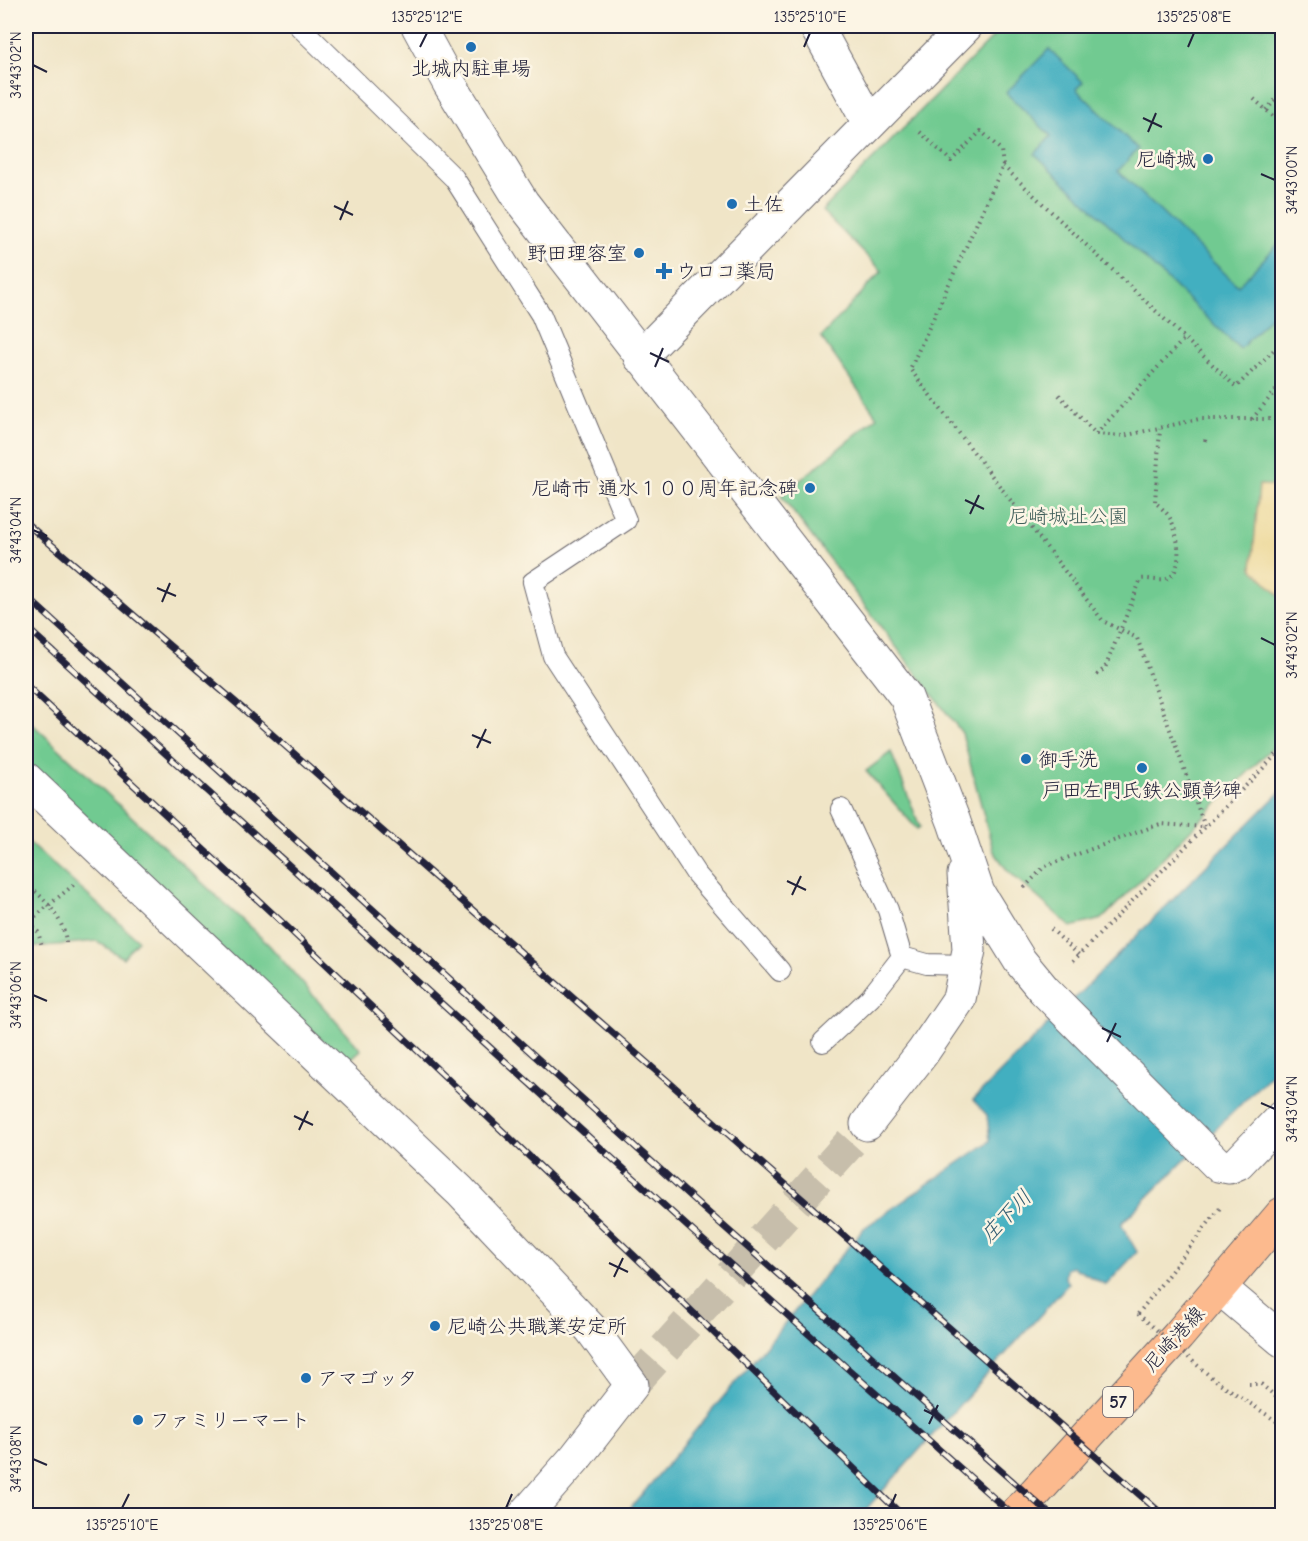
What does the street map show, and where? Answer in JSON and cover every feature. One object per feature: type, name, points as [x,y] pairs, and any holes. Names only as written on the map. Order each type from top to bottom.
[{"type":"main road","name":"尼崎港線","points":[[1014,1515],[1220,1288],[1282,1214]]},
{"type":"street","points":[[418,26],[449,83],[522,202],[906,697],[954,822],[978,893],[1020,961],[1044,990],[1209,1156],[1229,1167],[1238,1163],[1282,1117]]},
{"type":"street","points":[[816,26],[869,123]]},
{"type":"street","points":[[640,357],[966,26]]},
{"type":"street","points":[[26,780],[460,1191],[591,1329],[632,1385],[576,1457],[524,1515]]},
{"type":"street","points":[[867,1124],[923,1052],[959,999],[969,950],[965,880],[954,822]]},
{"type":"street","points":[[1220,1288],[1282,1340]]},
{"type":"lane","points":[[299,26],[454,178],[541,315],[626,520],[533,582],[553,656],[696,874],[780,970]]},
{"type":"lane","points":[[842,809],[888,910],[902,957]]},
{"type":"lane","points":[[902,957],[927,964],[966,965]]},
{"type":"lane","points":[[823,1041],[870,998],[902,957]]},
{"type":"path","points":[[1266,110],[1282,93]]},
{"type":"path","points":[[1254,99],[1275,118]]},
{"type":"path","points":[[912,140],[920,132],[951,161],[981,131],[1001,150],[1003,166],[910,369],[1103,621],[1137,638],[1205,827]]},
{"type":"path","points":[[1003,166],[1236,387],[1282,342]]},
{"type":"path","points":[[1096,434],[1184,339]]},
{"type":"path","points":[[1252,420],[1282,383]]},
{"type":"path","points":[[1059,395],[1096,434],[1123,436],[1199,419],[1282,418]]},
{"type":"path","points":[[1097,675],[1105,668],[1141,579],[1165,580],[1173,574],[1177,564],[1179,547],[1171,519],[1155,502],[1160,429]]},
{"type":"path","points":[[1205,441],[1206,436]]},
{"type":"path","points":[[1067,966],[1282,749]]},
{"type":"path","points":[[1016,896],[1045,866],[1066,858],[1160,824],[1205,827]]},
{"type":"path","points":[[42,946],[38,932],[27,920],[49,906],[108,857]]},
{"type":"path","points":[[26,884],[49,906],[63,931],[66,944]]},
{"type":"path","points":[[1047,926],[1079,955]]},
{"type":"path","points":[[1209,1156],[1221,1207],[1138,1314],[1211,1377],[1282,1425]]},
{"type":"path","points":[[1249,1384],[1261,1384],[1282,1402]]},
{"type":"green space","name":"尼崎城址公園","points":[[1004,26],[1282,26],[1282,738],[1102,919],[1071,927],[1007,870],[993,850],[962,733],[781,496],[877,417],[821,337],[882,271],[822,211]]},
{"type":"green space","points":[[26,718],[269,945],[361,1050],[347,1062],[26,779]]},
{"type":"green space","points":[[891,752],[920,827],[917,829],[866,771]]},
{"type":"green space","points":[[26,840],[138,940],[123,958],[97,941],[26,948]]},
{"type":"sand","points":[[1259,485],[1282,486],[1282,598],[1252,568]]},
{"type":"water","points":[[1049,49],[1083,82],[1076,89],[1138,149],[1118,171],[1238,286],[1282,240],[1282,305],[1240,349],[1035,154],[1051,136],[1006,93]]},
{"type":"water","name":"庄下川","points":[[1282,790],[1282,1063],[1121,1224],[1137,1252],[1106,1285],[1073,1267],[1066,1269],[1065,1278],[1069,1283],[861,1515],[624,1516],[864,1228],[990,1141],[987,1115],[973,1100]]},
{"type":"tunnel","points":[[632,1385],[867,1124]]},
{"type":"railway","points":[[26,523],[234,701],[1164,1516]]},
{"type":"railway","points":[[26,596],[703,1208],[1052,1516]]},
{"type":"railway","points":[[26,627],[688,1227],[1014,1516]]},
{"type":"railway","points":[[26,685],[286,926],[644,1265],[903,1516]]},
{"type":"place","name":"北城内駐車場","points":[[471,47]]},
{"type":"place","name":"尼崎城","points":[[1208,159]]},
{"type":"place","name":"土佐","points":[[732,204]]},
{"type":"place","name":"野田理容室","points":[[639,253]]},
{"type":"place","name":"ウロコ薬局","points":[[664,271]]},
{"type":"place","name":"尼崎市 通水１００周年記念碑","points":[[810,488]]},
{"type":"place","name":"御手洗","points":[[1026,759]]},
{"type":"place","name":"戸田左門氏鉄公顕彰碑","points":[[1142,768]]},
{"type":"place","name":"尼崎公共職業安定所","points":[[435,1326]]},
{"type":"place","name":"アマゴッタ","points":[[306,1378]]},
{"type":"place","name":"ファミリーマート","points":[[138,1420]]}]
